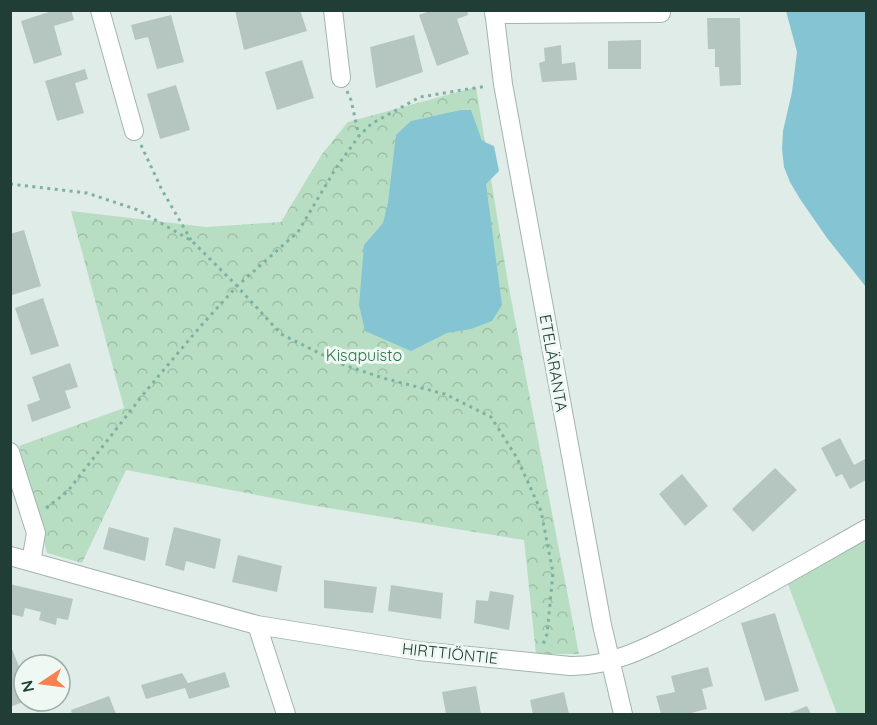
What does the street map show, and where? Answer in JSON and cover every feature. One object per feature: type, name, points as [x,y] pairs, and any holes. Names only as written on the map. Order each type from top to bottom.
[{"type":"street","points":[[100,10],[134,131]]},
{"type":"street","points":[[333,10],[341,78]]},
{"type":"street","points":[[494,12],[661,13]]},
{"type":"street","name":"ETELÄRANTA","points":[[494,12],[503,84],[602,625],[623,714]]},
{"type":"street","points":[[10,452],[36,533],[31,562]]},
{"type":"street","name":"HIRTTIÖNTIE","points":[[10,556],[257,625],[419,651],[584,666],[644,649],[714,615],[867,529]]},
{"type":"street","points":[[257,625],[286,714]]},
{"type":"path","points":[[341,78],[351,100],[359,136]]},
{"type":"path","points":[[32,518],[67,492],[199,328],[237,286],[298,232],[336,168],[359,136],[371,124],[420,97],[503,84]]},
{"type":"path","points":[[134,131],[162,190],[192,241],[280,334],[341,364],[383,378],[445,394],[491,417],[517,458],[541,511],[554,573],[547,634],[537,663]]},
{"type":"path","points":[[10,184],[87,193],[138,210],[192,241]]},
{"type":"green space","name":"Kisapuisto","points":[[476,87],[508,283],[579,654],[536,654],[524,540],[304,504],[126,470],[82,563],[47,553],[19,446],[124,408],[71,211],[206,227],[281,222],[322,154],[348,122]]},
{"type":"green space","points":[[866,530],[866,714],[837,714],[786,579]]},
{"type":"water","points":[[786,11],[866,11],[866,287],[827,238],[800,199],[784,167],[783,131],[792,92],[797,52]]},
{"type":"water","points":[[461,110],[471,110],[482,141],[494,146],[499,171],[486,184],[502,305],[492,321],[471,329],[447,333],[411,351],[365,331],[359,305],[364,245],[383,223],[388,203],[396,135],[411,121]]},
{"type":"building","points":[[55,10],[71,10],[74,20],[54,26],[62,55],[34,64],[21,21]]},
{"type":"building","points":[[235,10],[300,10],[307,31],[244,50]]},
{"type":"building","points":[[433,10],[467,10],[468,15],[457,19],[469,54],[437,66],[419,15]]},
{"type":"building","points":[[171,15],[184,62],[157,69],[148,37],[135,40],[131,25]]},
{"type":"building","points":[[707,18],[740,18],[741,85],[720,86],[719,67],[715,67],[715,49],[708,49]]},
{"type":"building","points":[[414,35],[423,72],[376,88],[370,47]]},
{"type":"building","points":[[641,40],[641,69],[608,69],[608,41]]},
{"type":"building","points":[[561,45],[562,64],[575,62],[577,80],[542,82],[539,63],[545,61],[544,48]]},
{"type":"building","points":[[302,60],[314,98],[277,110],[265,72]]},
{"type":"building","points":[[85,69],[88,79],[75,83],[84,113],[57,121],[45,81]]},
{"type":"building","points":[[176,85],[190,130],[160,139],[147,94]]},
{"type":"building","points":[[24,230],[41,286],[12,295],[10,290],[10,234]]},
{"type":"building","points":[[43,298],[59,346],[31,355],[15,308]]},
{"type":"building","points":[[70,363],[78,387],[65,391],[71,408],[32,422],[27,405],[40,400],[32,377]]},
{"type":"building","points":[[840,438],[854,465],[865,459],[866,463],[866,480],[850,489],[842,474],[836,477],[821,448]]},
{"type":"building","points":[[775,468],[797,490],[753,532],[732,509]]},
{"type":"building","points":[[682,474],[708,506],[685,526],[659,494]]},
{"type":"building","points":[[109,527],[149,538],[145,561],[103,549]]},
{"type":"building","points":[[174,527],[221,539],[215,569],[186,561],[184,571],[165,565]]},
{"type":"building","points":[[238,555],[282,566],[277,592],[232,582]]},
{"type":"building","points":[[324,580],[377,587],[373,613],[324,608]]},
{"type":"building","points":[[10,584],[73,599],[68,620],[57,618],[56,625],[39,620],[41,612],[25,608],[23,617],[10,614]]},
{"type":"building","points":[[391,585],[443,593],[441,619],[388,611]]},
{"type":"building","points":[[490,591],[514,595],[509,630],[474,623],[476,600],[488,601]]},
{"type":"building","points":[[775,613],[799,691],[765,701],[741,623]]},
{"type":"building","points":[[10,644],[14,653],[12,706],[10,707]]},
{"type":"building","points":[[708,667],[713,686],[702,689],[707,709],[687,714],[661,714],[656,696],[675,692],[671,676]]},
{"type":"building","points":[[225,672],[230,687],[189,699],[185,688],[146,699],[141,685],[182,673],[188,683]]},
{"type":"building","points":[[476,686],[481,714],[446,714],[442,692]]},
{"type":"building","points":[[564,692],[569,714],[533,714],[530,700]]},
{"type":"building","points":[[109,696],[116,714],[72,714],[72,710]]},
{"type":"building","points":[[807,706],[811,714],[787,714]]}]
